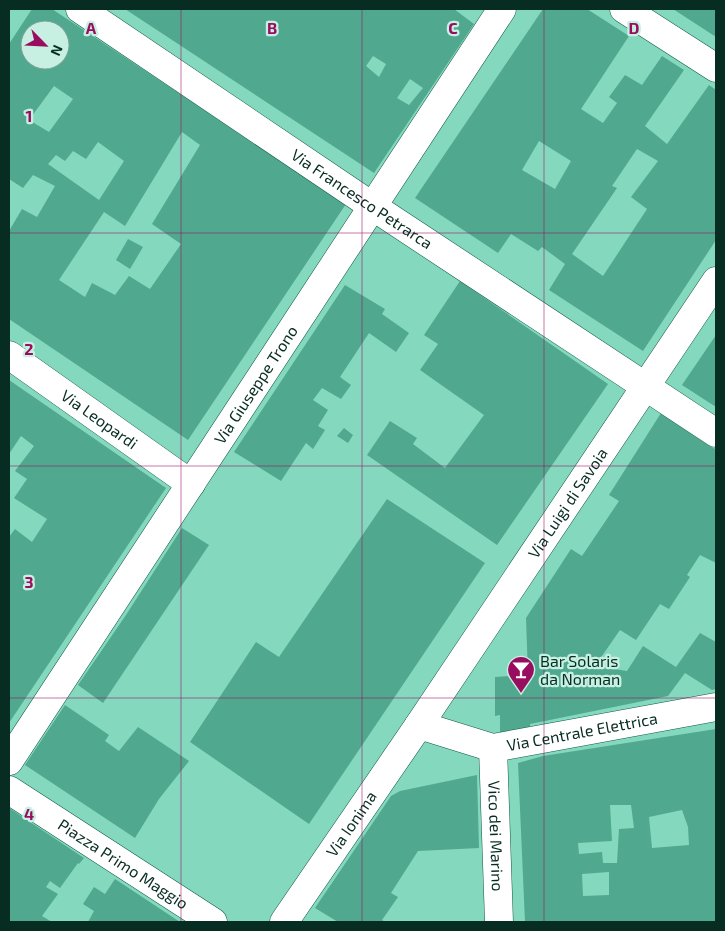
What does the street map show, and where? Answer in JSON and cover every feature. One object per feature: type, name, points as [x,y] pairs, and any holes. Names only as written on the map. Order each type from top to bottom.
[{"type":"street","name":"Via Francesco Petrarca","points":[[80,9],[372,206],[716,432]]},
{"type":"street","name":"Via Giuseppe Trono","points":[[9,761],[502,9]]},
{"type":"street","points":[[624,9],[716,68]]},
{"type":"street","name":"Via Luigi di Savoia","points":[[419,725],[716,280]]},
{"type":"street","name":"Via Leopardi","points":[[9,355],[191,484]]},
{"type":"street","name":"Via Centrale Elettrica","points":[[419,725],[493,748],[716,707]]},
{"type":"street","name":"Via Ionima","points":[[284,922],[419,725]]},
{"type":"street","name":"Vico dei Marino","points":[[493,748],[498,922]]},
{"type":"street","name":"Piazza Primo Maggio","points":[[9,790],[213,922]]},
{"type":"building","points":[[32,9],[52,9],[69,20],[25,20]]},
{"type":"building","points":[[125,9],[454,9],[474,24],[374,173]],"holes":[[[373,56],[386,64],[379,77],[366,66]],[[410,79],[423,88],[409,105],[397,98]]]},
{"type":"building","points":[[543,9],[587,9],[629,36],[581,109],[603,123],[617,103],[609,97],[625,75],[642,85],[662,56],[684,70],[645,126],[667,144],[709,85],[716,90],[716,240],[643,351],[549,290],[565,264],[542,247],[538,251],[511,234],[498,253],[415,198]],"holes":[[[539,141],[571,161],[555,189],[522,170]],[[637,149],[658,161],[631,197],[647,209],[603,276],[572,254],[617,188],[612,186]]]},
{"type":"building","points":[[673,9],[716,9],[716,37]]},
{"type":"building","points":[[70,21],[346,204],[188,440],[9,319],[9,231],[22,209],[37,217],[55,186],[33,175],[23,188],[9,179],[9,44],[20,27],[20,70],[70,70]],"holes":[[[54,86],[73,99],[49,132],[29,120]],[[182,132],[200,145],[152,224],[181,244],[150,289],[129,276],[115,295],[92,283],[85,297],[59,280],[104,212],[125,226]],[[98,142],[124,161],[99,200],[48,164],[56,155],[65,161],[73,151],[86,159]]]},
{"type":"building","points":[[128,239],[143,247],[130,269],[116,260]]},
{"type":"building","points":[[460,281],[608,384],[497,545],[367,455],[390,421],[417,438],[413,444],[445,468],[484,415],[420,370],[438,344],[424,335]]},
{"type":"building","points":[[345,285],[385,309],[382,314],[409,333],[396,352],[369,333],[340,377],[351,385],[341,399],[322,388],[313,400],[328,410],[318,426],[325,430],[313,449],[306,443],[281,481],[234,452]]},
{"type":"building","points":[[716,335],[716,407],[682,385]]},
{"type":"building","points":[[9,380],[166,488],[9,723],[9,537],[15,529],[32,542],[47,519],[14,498],[27,479],[15,471],[34,446],[21,436],[9,454]]},
{"type":"building","points":[[661,413],[715,449],[716,563],[700,555],[687,575],[690,577],[669,609],[660,604],[636,640],[620,630],[595,666],[627,671],[643,646],[676,667],[700,633],[716,642],[716,689],[712,690],[685,673],[668,696],[530,724],[530,731],[500,732],[500,715],[495,716],[495,677],[528,675],[526,618],[571,549],[582,556],[619,501],[609,495]]},
{"type":"building","points":[[344,428],[353,435],[348,443],[337,436]]},
{"type":"building","points":[[387,499],[485,563],[309,824],[190,742],[256,642],[279,657]]},
{"type":"building","points":[[182,528],[209,545],[103,703],[78,685]]},
{"type":"building","points":[[65,705],[109,735],[105,741],[119,751],[138,727],[189,761],[159,799],[135,838],[25,765]]},
{"type":"building","points":[[716,729],[716,922],[525,922],[518,763],[543,756]],"holes":[[[610,805],[631,805],[634,828],[619,829],[617,863],[603,863],[602,852],[579,854],[578,843],[612,841]],[[682,810],[688,827],[689,845],[652,848],[649,817]],[[609,872],[609,895],[583,896],[582,874]]]},
{"type":"building","points":[[477,775],[479,848],[418,851],[391,893],[398,897],[382,920],[385,922],[338,922],[315,908],[391,796],[400,791]]},
{"type":"building","points":[[9,808],[84,858],[78,863],[60,888],[50,881],[46,887],[58,894],[42,916],[52,922],[9,922]]},
{"type":"building","points":[[115,879],[180,922],[88,922],[94,911],[83,904],[94,887],[105,894]]},
{"type":"place","name":"Bar Solaris da Norman","points":[[521,694]]}]
